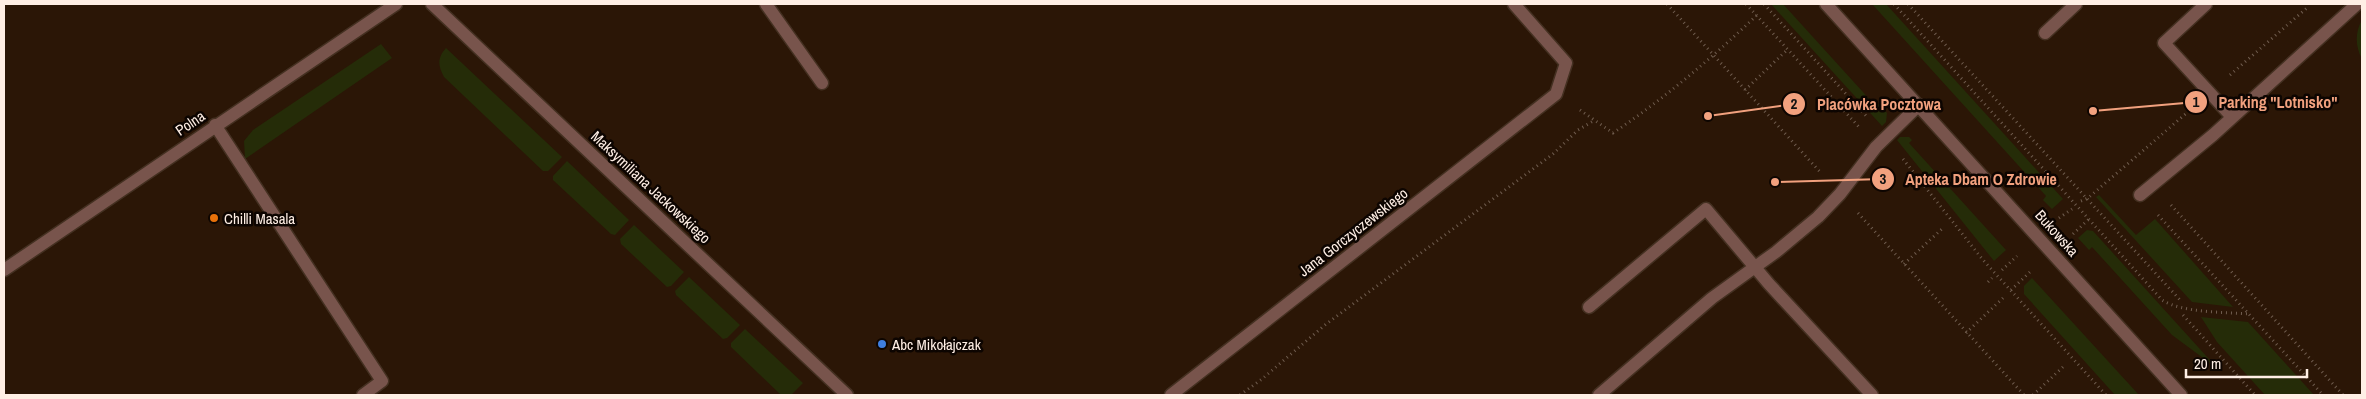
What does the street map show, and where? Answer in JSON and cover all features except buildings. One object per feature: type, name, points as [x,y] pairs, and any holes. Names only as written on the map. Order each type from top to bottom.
[{"type":"street","name":"Polna","points":[[4,270],[215,125],[396,4]]},
{"type":"street","name":"Maksymiliana Jackowskiego","points":[[432,4],[847,395]]},
{"type":"street","points":[[766,4],[822,83]]},
{"type":"street","points":[[1514,4],[1566,63],[1556,94]]},
{"type":"street","name":"Bukowska","points":[[1826,4],[1920,105],[2181,395]]},
{"type":"street","points":[[2045,32],[2076,4]]},
{"type":"street","points":[[2206,4],[2164,42],[2232,117]]},
{"type":"street","points":[[2140,195],[2232,117],[2357,4]]},
{"type":"street","name":"Jana Gorczyczewskiego","points":[[1171,395],[1556,94]]},
{"type":"street","points":[[1598,395],[1712,298],[1818,217],[1840,194],[1876,147],[1920,105]]},
{"type":"street","points":[[215,125],[382,380],[363,395]]},
{"type":"street","points":[[1589,307],[1706,209],[1755,267],[1872,395]]},
{"type":"path","points":[[1667,4],[1828,181]]},
{"type":"path","points":[[1746,4],[1863,132]]},
{"type":"path","points":[[1764,4],[1873,122]]},
{"type":"path","points":[[1894,4],[2162,300],[2170,305],[2249,314]]},
{"type":"path","points":[[1908,4],[2181,301]]},
{"type":"path","points":[[1556,94],[1613,133],[1652,107],[1714,56],[1757,15]]},
{"type":"path","points":[[1745,90],[1788,49]]},
{"type":"path","points":[[1240,395],[1262,379],[1325,325],[1553,154],[1578,130],[1595,120]]},
{"type":"path","points":[[1898,153],[1983,260],[2106,395]]},
{"type":"path","points":[[2131,161],[2343,395]]},
{"type":"path","points":[[2140,195],[2323,395]]},
{"type":"path","points":[[2081,201],[2088,198]]},
{"type":"path","points":[[1854,209],[2024,395]]},
{"type":"path","points":[[2059,218],[2072,209]]},
{"type":"path","points":[[2073,233],[2089,219]]},
{"type":"path","points":[[1904,264],[1944,227]]},
{"type":"path","points":[[2002,270],[2017,256]]},
{"type":"path","points":[[2011,290],[2031,271]]},
{"type":"path","points":[[1988,282],[1992,278]]},
{"type":"path","points":[[1966,333],[2003,298]]},
{"type":"path","points":[[2183,315],[2255,395]]},
{"type":"path","points":[[2033,395],[2064,366]]},
{"type":"green space","points":[[1771,4],[1783,4],[1872,102],[1875,100],[1887,113],[1886,122],[1882,126]]},
{"type":"green space","points":[[1872,4],[1886,4],[2063,199],[2052,209],[2043,200],[2046,196]]},
{"type":"green space","points":[[2362,20],[2362,59],[2357,39],[2358,29]]},
{"type":"green space","points":[[381,44],[392,58],[245,159],[244,141],[253,130]]},
{"type":"green space","points":[[446,48],[562,157],[548,171],[543,171],[444,77],[439,62]]},
{"type":"green space","points":[[1900,137],[1909,137],[1912,140],[1909,143],[2006,250],[1994,261],[1897,140]]},
{"type":"green space","points":[[567,161],[629,220],[615,235],[611,234],[553,180],[553,176]]},
{"type":"green space","points":[[2099,195],[2136,235],[2155,219],[2233,307],[2192,302],[2096,197]]},
{"type":"green space","points":[[634,225],[684,272],[671,286],[667,287],[621,244],[620,239]]},
{"type":"green space","points":[[2087,230],[2093,231],[2218,369],[2172,335],[2092,247],[2089,250],[2078,238]]},
{"type":"green space","points":[[689,277],[740,325],[727,338],[723,339],[676,295],[675,291]]},
{"type":"green space","points":[[2032,278],[2139,395],[2115,395],[2024,294],[2024,286]]},
{"type":"green space","points":[[2201,317],[2248,322],[2314,395],[2265,395],[2217,342]]},
{"type":"green space","points":[[745,329],[803,383],[791,395],[781,395],[731,347],[731,343]]},
{"type":"place","name":"Parking \"Lotnisko\"","points":[[2093,111]]},
{"type":"place","name":"Placówka Pocztowa","points":[[1708,116]]},
{"type":"place","name":"Apteka Dbam O Zdrowie","points":[[1775,182]]},
{"type":"place","name":"Chilli Masala","points":[[214,218]]},
{"type":"place","name":"Abc Mikołajczak","points":[[882,344]]}]
